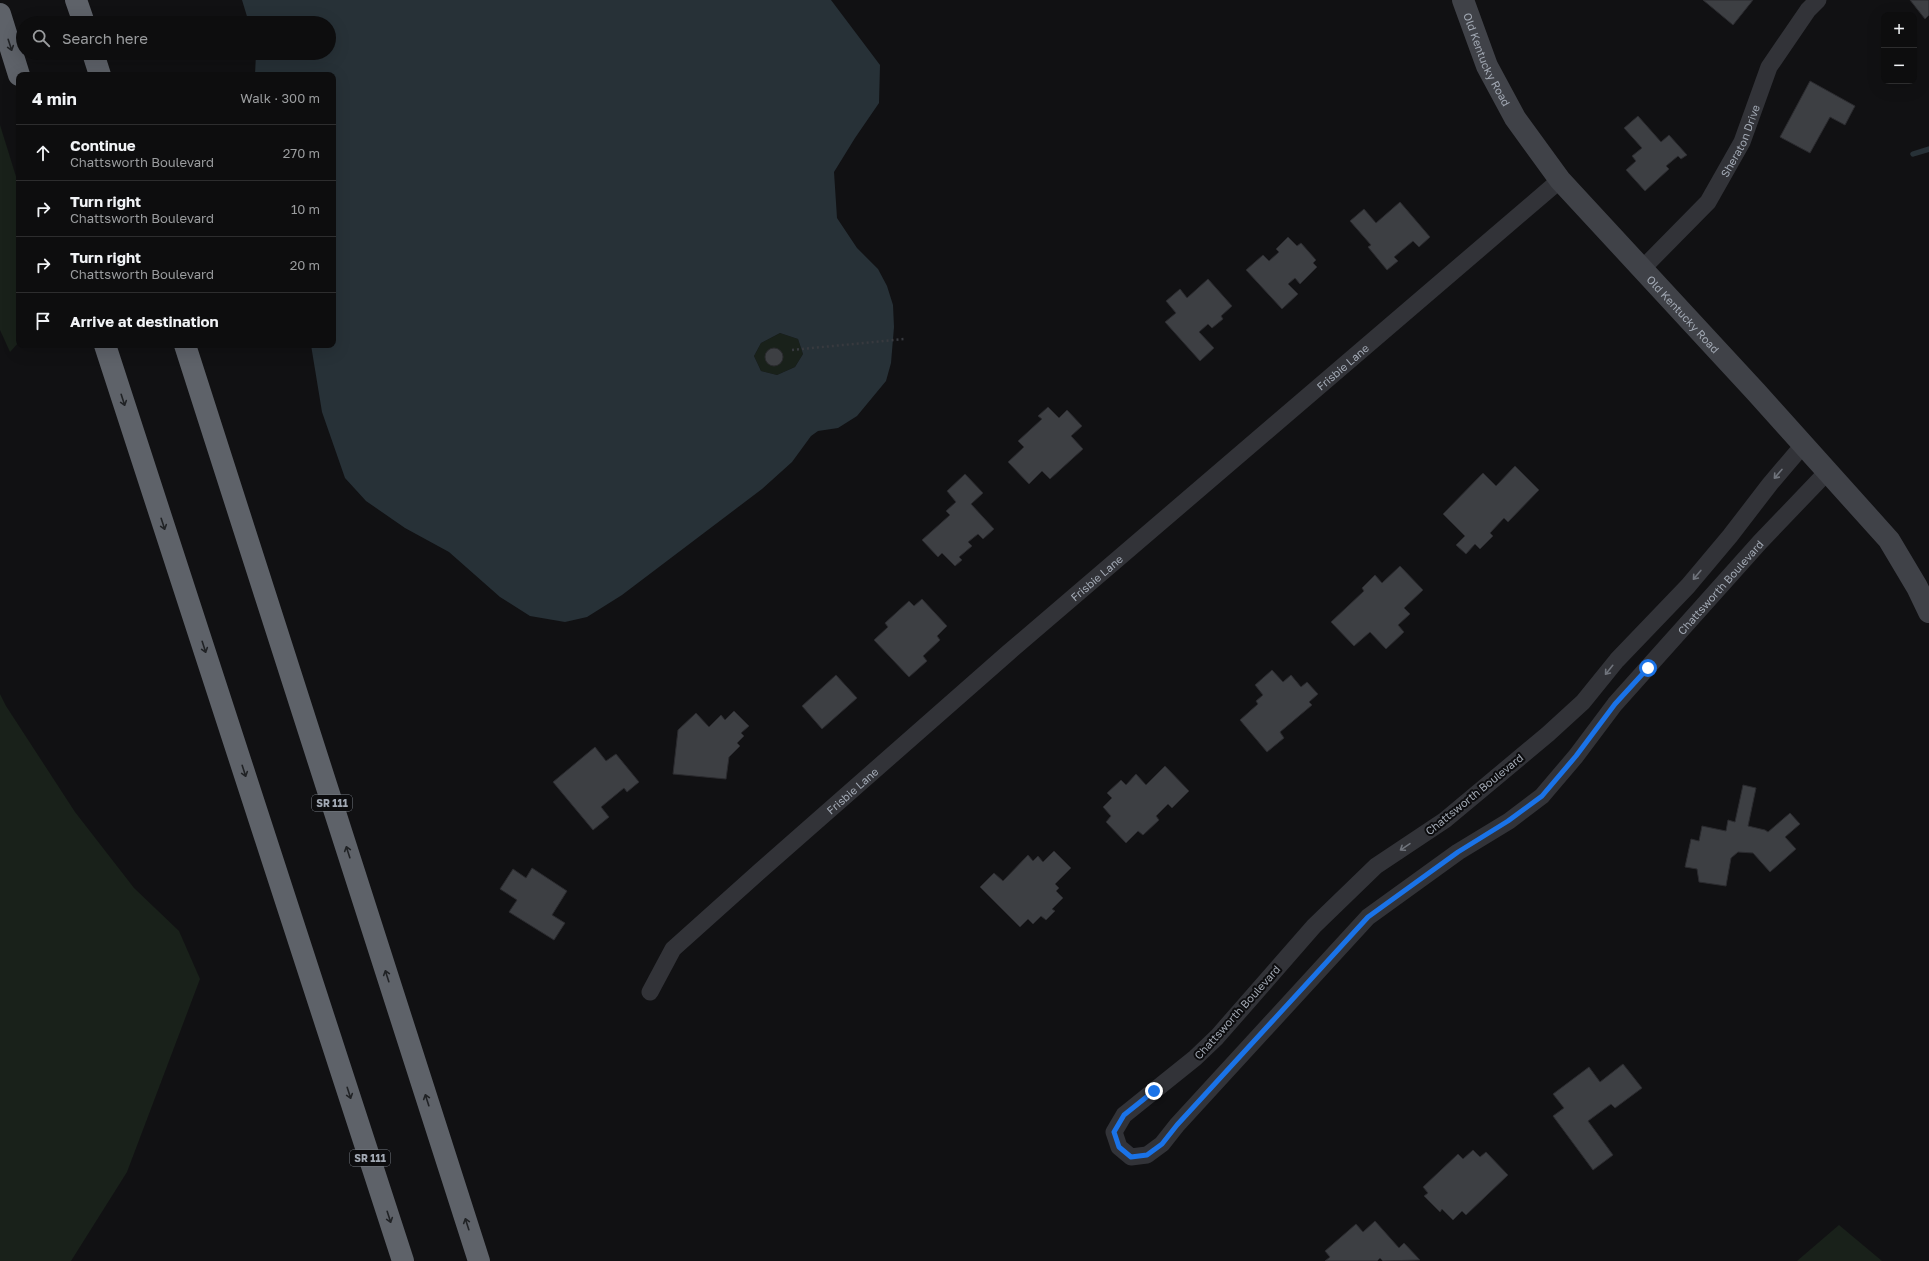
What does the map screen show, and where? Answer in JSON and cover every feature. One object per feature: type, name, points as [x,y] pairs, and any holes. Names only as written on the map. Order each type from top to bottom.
[{"type":"highway","points":[[76,0],[82,16]]},
{"type":"highway","points":[[0,14],[18,72]]},
{"type":"highway","points":[[95,60],[99,72]]},
{"type":"highway","name":"SR 111","points":[[106,348],[403,1261]]},
{"type":"highway","name":"SR 111","points":[[187,348],[478,1261]]},
{"type":"street","name":"Old Kentucky Road","points":[[1463,0],[1487,66],[1515,118],[1560,180],[1643,268],[1804,444],[1889,540],[1917,587],[1929,612]]},
{"type":"street","name":"Sheraton Drive","points":[[1643,268],[1708,202],[1742,142],[1769,67],[1808,10],[1818,0]]},
{"type":"street","name":"Frisbie Lane","points":[[650,992],[673,949],[766,866],[1008,653],[1560,180]]},
{"type":"street","name":"Chattsworth Boulevard","points":[[1804,444],[1688,586],[1617,660],[1583,702],[1548,734],[1445,820],[1376,866],[1325,915],[1217,1037],[1195,1058],[1124,1115],[1114,1132],[1119,1147],[1131,1157],[1147,1155],[1162,1144],[1177,1125],[1368,917],[1458,852],[1508,821],[1542,796],[1576,756],[1615,704],[1760,542],[1828,471]]},
{"type":"path","points":[[792,350],[904,339]]},
{"type":"shaded area","points":[[242,0],[831,0],[880,65],[879,103],[834,172],[837,218],[857,248],[878,269],[887,286],[893,305],[894,327],[891,363],[886,381],[857,416],[838,428],[818,431],[811,436],[792,462],[762,489],[622,595],[587,617],[565,622],[530,616],[500,597],[449,552],[405,528],[366,501],[345,478],[322,412],[311,348],[336,348],[336,72],[255,72],[256,60],[336,60],[336,16],[247,16]],"holes":[[[780,333],[798,339],[803,354],[795,367],[777,375],[761,371],[754,356],[761,343]]]},
{"type":"shaded area","points":[[0,125],[16,176],[16,345],[10,352],[0,330]]},
{"type":"shaded area","points":[[780,333],[798,339],[803,354],[795,367],[777,375],[761,371],[754,356],[761,343]]},
{"type":"shaded area","points":[[0,694],[6,706],[75,812],[134,888],[179,931],[200,979],[127,1172],[71,1261],[0,1261]]},
{"type":"shaded area","points":[[1839,1225],[1882,1261],[1797,1261]]},
{"type":"building","points":[[1703,0],[1753,0],[1733,25]]},
{"type":"building","points":[[1910,0],[1929,0],[1929,15],[1925,19]]},
{"type":"building","points":[[1810,81],[1855,106],[1845,125],[1830,117],[1810,153],[1780,137]]},
{"type":"building","points":[[1638,116],[1661,142],[1669,135],[1687,155],[1681,159],[1678,156],[1666,166],[1669,169],[1645,191],[1626,170],[1636,161],[1632,156],[1642,148],[1624,128]]},
{"type":"building","points":[[1400,202],[1430,237],[1419,247],[1413,241],[1394,257],[1398,261],[1387,270],[1368,247],[1371,245],[1350,221],[1364,209],[1376,223]]},
{"type":"building","points":[[1288,237],[1297,246],[1301,243],[1316,260],[1313,263],[1317,267],[1300,284],[1295,278],[1288,284],[1298,294],[1282,309],[1246,270],[1263,255],[1269,261],[1279,252],[1276,249]]},
{"type":"building","points":[[1208,279],[1232,306],[1221,316],[1223,319],[1212,328],[1208,324],[1199,332],[1214,348],[1200,361],[1165,322],[1176,313],[1166,301],[1180,289],[1187,298]]},
{"type":"building","points":[[770,348],[778,348],[783,353],[781,364],[778,366],[770,366],[765,361],[765,353]]},
{"type":"building","points":[[1048,407],[1059,418],[1067,410],[1082,426],[1071,436],[1083,449],[1050,479],[1042,471],[1029,484],[1008,462],[1024,447],[1018,441],[1042,419],[1038,416]]},
{"type":"building","points":[[1515,466],[1539,490],[1508,522],[1504,518],[1490,533],[1493,536],[1480,549],[1475,544],[1466,554],[1456,545],[1465,536],[1443,514],[1483,473],[1496,486]]},
{"type":"building","points":[[965,474],[983,493],[971,504],[994,529],[983,539],[978,534],[968,542],[972,546],[959,557],[962,560],[955,566],[942,553],[938,557],[922,540],[950,515],[946,511],[956,502],[947,491]]},
{"type":"building","points":[[1400,566],[1423,590],[1404,608],[1410,614],[1398,625],[1404,632],[1386,649],[1370,632],[1354,646],[1331,622],[1364,591],[1362,588],[1375,575],[1382,583]]},
{"type":"building","points":[[922,599],[947,626],[937,636],[940,640],[923,656],[927,661],[909,677],[874,640],[888,627],[885,623],[909,601],[914,606]]},
{"type":"building","points":[[1272,670],[1283,682],[1291,675],[1301,687],[1307,682],[1318,694],[1309,702],[1312,705],[1280,732],[1284,738],[1267,752],[1240,720],[1258,704],[1256,701],[1263,695],[1255,685]]},
{"type":"building","points":[[836,675],[857,698],[822,729],[802,706]]},
{"type":"building","points":[[734,711],[749,726],[741,733],[744,736],[737,743],[740,746],[729,757],[726,779],[673,774],[678,730],[696,713],[709,727],[721,715],[725,720]]},
{"type":"building","points":[[595,747],[606,761],[616,754],[639,782],[627,792],[624,788],[601,807],[609,817],[593,830],[553,782]]},
{"type":"building","points":[[1165,766],[1189,791],[1172,808],[1168,804],[1156,816],[1159,820],[1143,835],[1138,831],[1126,843],[1106,822],[1111,816],[1103,807],[1112,798],[1107,793],[1121,780],[1126,785],[1136,774],[1146,785]]},
{"type":"building","points":[[1743,785],[1756,788],[1748,826],[1768,832],[1790,813],[1800,824],[1785,837],[1796,849],[1770,872],[1753,853],[1738,852],[1731,858],[1726,886],[1699,882],[1697,869],[1685,867],[1691,839],[1699,841],[1702,826],[1726,831],[1728,820],[1735,822]]},
{"type":"building","points":[[1054,851],[1071,868],[1055,884],[1059,888],[1056,891],[1063,898],[1052,909],[1055,911],[1046,920],[1041,916],[1033,924],[1028,919],[1020,927],[980,887],[994,873],[1003,881],[1028,855],[1033,861],[1038,856],[1043,862]]},
{"type":"building","points":[[532,868],[567,891],[552,915],[565,923],[554,940],[509,912],[517,900],[500,889],[513,869],[526,878]]},
{"type":"building","points":[[1623,1064],[1642,1088],[1615,1108],[1611,1104],[1588,1121],[1613,1155],[1593,1170],[1553,1116],[1564,1108],[1553,1094],[1589,1067],[1600,1082]]},
{"type":"building","points":[[1473,1150],[1480,1157],[1486,1152],[1508,1175],[1466,1215],[1462,1211],[1453,1220],[1442,1209],[1440,1212],[1424,1196],[1428,1193],[1423,1187],[1458,1154],[1463,1159]]},
{"type":"building","points":[[1375,1221],[1399,1248],[1404,1243],[1420,1260],[1383,1261],[1380,1258],[1377,1261],[1325,1261],[1330,1257],[1325,1251],[1356,1224],[1363,1232]]},
{"type":"waterway","points":[[1913,154],[1929,149]]},
{"type":"route","points":[[1154,1091],[1124,1115],[1114,1132],[1119,1147],[1131,1157],[1147,1155],[1162,1144],[1177,1125],[1368,917],[1458,852],[1508,821],[1542,796],[1576,756],[1615,704],[1648,668]]}]
